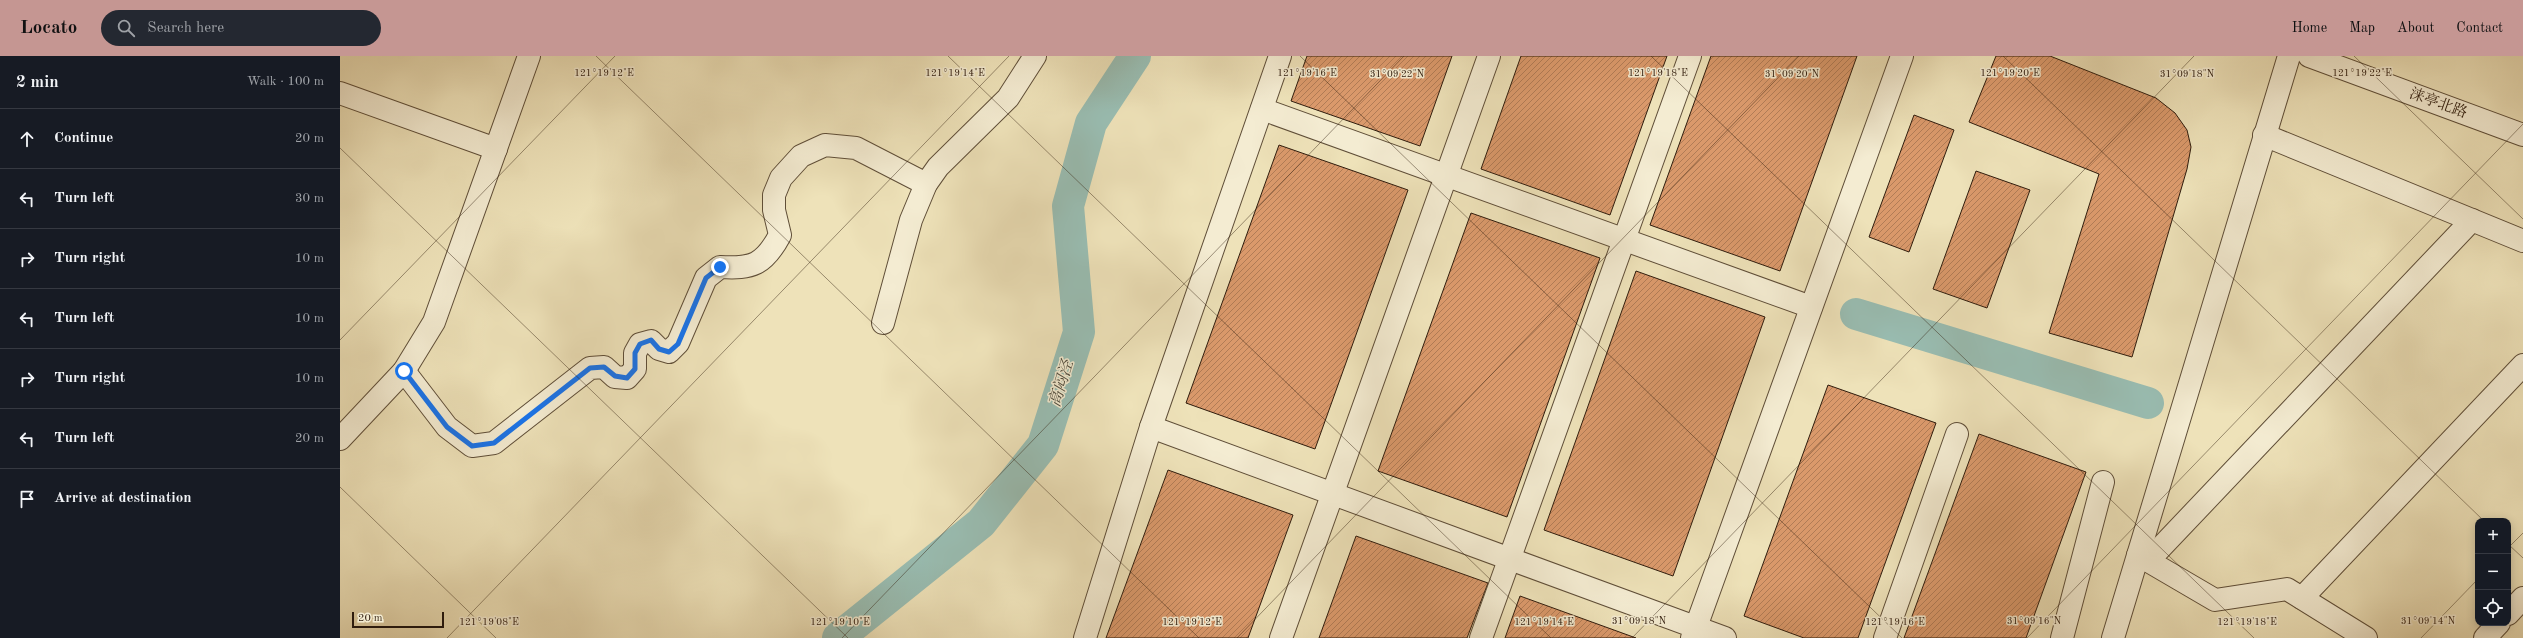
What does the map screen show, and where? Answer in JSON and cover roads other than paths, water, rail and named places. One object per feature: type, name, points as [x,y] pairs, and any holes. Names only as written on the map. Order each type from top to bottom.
[{"type":"street","points":[[340,439],[404,371],[434,322],[529,56]]},
{"type":"street","points":[[883,323],[911,220],[926,184],[938,167],[1008,98],[1035,56]]},
{"type":"street","points":[[1085,638],[1151,427],[1280,56]]},
{"type":"street","points":[[1281,638],[1489,56]]},
{"type":"street","points":[[1481,638],[1690,56]]},
{"type":"street","points":[[1694,633],[1902,56]]},
{"type":"street","points":[[2114,638],[2143,558],[2264,135],[2289,56]]},
{"type":"street","name":"涞亭北路","points":[[2309,56],[2523,135]]},
{"type":"street","points":[[340,93],[496,149]]},
{"type":"street","points":[[1262,109],[1811,307]]},
{"type":"street","points":[[2264,135],[2523,241]]},
{"type":"street","points":[[404,371],[447,427],[472,446],[494,443],[590,368],[604,367],[615,376],[627,378],[635,369],[635,353],[640,344],[651,340],[659,349],[669,352],[678,344],[706,278],[720,267],[744,269],[759,263],[772,250],[780,236],[774,210],[774,195],[781,178],[801,156],[825,145],[856,148],[926,184]]},
{"type":"street","points":[[2143,558],[2472,220]]},
{"type":"street","points":[[2302,598],[2523,366]]},
{"type":"street","points":[[1151,427],[1509,559],[1694,633],[1725,638]]},
{"type":"street","points":[[1885,638],[1957,434]]},
{"type":"street","points":[[2062,638],[2103,482]]},
{"type":"street","points":[[2143,558],[2215,600],[2287,589],[2366,638]]},
{"type":"street","points":[[2511,611],[2523,598]]},
{"type":"street","points":[[2485,638],[2496,626]]},
{"type":"waterway","name":"高闷泾","points":[[838,638],[981,523],[1043,445],[1079,332],[1068,206],[1091,123],[1135,56]]},
{"type":"waterway","points":[[1856,314],[2148,403]]}]
